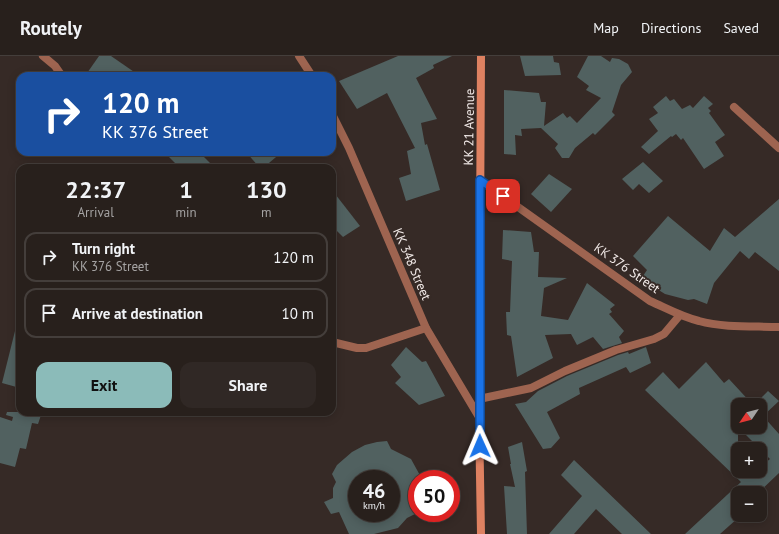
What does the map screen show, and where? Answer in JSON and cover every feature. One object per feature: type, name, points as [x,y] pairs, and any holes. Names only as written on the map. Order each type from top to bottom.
[{"type":"main road","name":"KK 21 Avenue","points":[[481,56],[479,417],[481,534]]},
{"type":"street","points":[[43,56],[55,66],[59,72]]},
{"type":"street","points":[[299,56],[309,72]]},
{"type":"street","points":[[734,106],[779,148]]},
{"type":"street","name":"KK 348 Street","points":[[336,122],[350,148],[426,328],[479,417]]},
{"type":"street","name":"KK 376 Street","points":[[480,180],[650,301],[680,315],[716,325],[779,327]]},
{"type":"street","points":[[480,399],[531,388],[565,371],[616,350],[654,339],[664,334],[680,315]]},
{"type":"street","points":[[336,343],[357,348],[366,348],[426,328]]},
{"type":"building","points":[[99,56],[111,56],[134,72],[88,72]]},
{"type":"building","points":[[398,56],[452,56],[433,65],[434,68],[416,78],[437,119],[421,123],[425,145],[427,144],[440,190],[406,201],[399,178],[411,174],[407,151],[415,148],[387,93],[357,109],[339,81]]},
{"type":"building","points":[[520,56],[553,56],[554,62],[559,63],[561,75],[525,76]]},
{"type":"building","points":[[588,56],[601,56],[610,62],[612,58],[619,59],[628,64],[632,72],[621,85],[612,112],[615,115],[595,135],[593,133],[575,148],[569,158],[562,158],[555,148],[558,144],[541,128],[521,129],[522,136],[515,135],[516,155],[504,154],[504,90],[539,93],[541,102],[546,102],[544,126],[563,113],[567,118],[570,116],[577,123],[601,98],[586,90],[589,86],[577,77]]},
{"type":"building","points":[[666,96],[670,101],[674,99],[682,109],[690,105],[693,108],[704,96],[713,104],[708,108],[711,111],[709,113],[725,135],[715,142],[724,156],[704,169],[683,138],[681,140],[676,134],[672,137],[671,136],[649,154],[641,147],[658,131],[649,119],[658,113],[653,107]]},
{"type":"building","points":[[168,156],[203,156],[211,164],[176,164]]},
{"type":"building","points":[[250,156],[277,156],[268,164],[256,164]]},
{"type":"building","points":[[643,162],[663,181],[649,193],[639,184],[633,190],[622,179]]},
{"type":"building","points":[[549,174],[572,189],[551,212],[531,194]]},
{"type":"building","points":[[336,195],[360,226],[343,237],[336,230]]},
{"type":"building","points":[[779,199],[779,271],[755,252],[749,259],[740,251],[714,283],[707,304],[694,299],[688,300],[665,294],[641,279],[647,270],[633,256],[668,216],[710,251],[724,228],[735,237]]},
{"type":"building","points":[[503,230],[531,232],[534,252],[539,252],[538,277],[567,278],[544,288],[541,316],[568,320],[587,283],[615,305],[610,309],[612,312],[609,314],[624,331],[619,337],[622,343],[603,349],[593,337],[577,345],[571,334],[545,335],[553,358],[517,377],[511,336],[507,335],[506,312],[510,312],[512,261],[502,259]]},
{"type":"building","points":[[16,327],[16,387],[2,383]]},
{"type":"building","points":[[406,347],[422,362],[426,361],[445,396],[419,405],[395,383],[401,377],[391,365]]},
{"type":"building","points":[[646,347],[651,363],[630,373],[626,367],[579,388],[580,394],[547,412],[560,438],[551,448],[543,449],[515,404],[526,402],[538,391],[567,376],[618,355],[628,352],[629,354]]},
{"type":"building","points":[[706,362],[724,383],[729,379],[747,398],[731,398],[731,434],[738,434],[738,442],[731,442],[731,472],[645,390],[663,372],[679,389]]},
{"type":"building","points":[[768,391],[779,401],[767,412],[767,398],[761,398]]},
{"type":"building","points":[[7,412],[16,412],[16,416],[41,416],[38,424],[32,423],[26,449],[20,448],[15,467],[0,463],[0,417],[12,421],[13,417],[6,415]]},
{"type":"building","points":[[767,420],[779,434],[779,473],[765,486],[737,486],[741,482],[737,478],[767,478],[767,461],[770,459],[767,456],[767,442],[753,442],[745,434],[767,434]]},
{"type":"building","points":[[387,441],[391,449],[411,459],[417,470],[408,470],[408,518],[398,528],[374,534],[349,534],[339,512],[331,514],[324,502],[333,498],[333,488],[336,482],[332,474],[337,465],[352,452],[365,445]]},
{"type":"building","points":[[522,442],[527,471],[525,472],[527,534],[507,534],[504,486],[515,487],[508,447]]},
{"type":"building","points":[[574,460],[651,534],[622,534],[596,509],[574,534],[549,534],[582,496],[561,475]]},
{"type":"building","points":[[731,491],[731,522],[734,522],[720,534],[685,534]]},
{"type":"route","points":[[480,446],[480,180],[503,196]]}]
